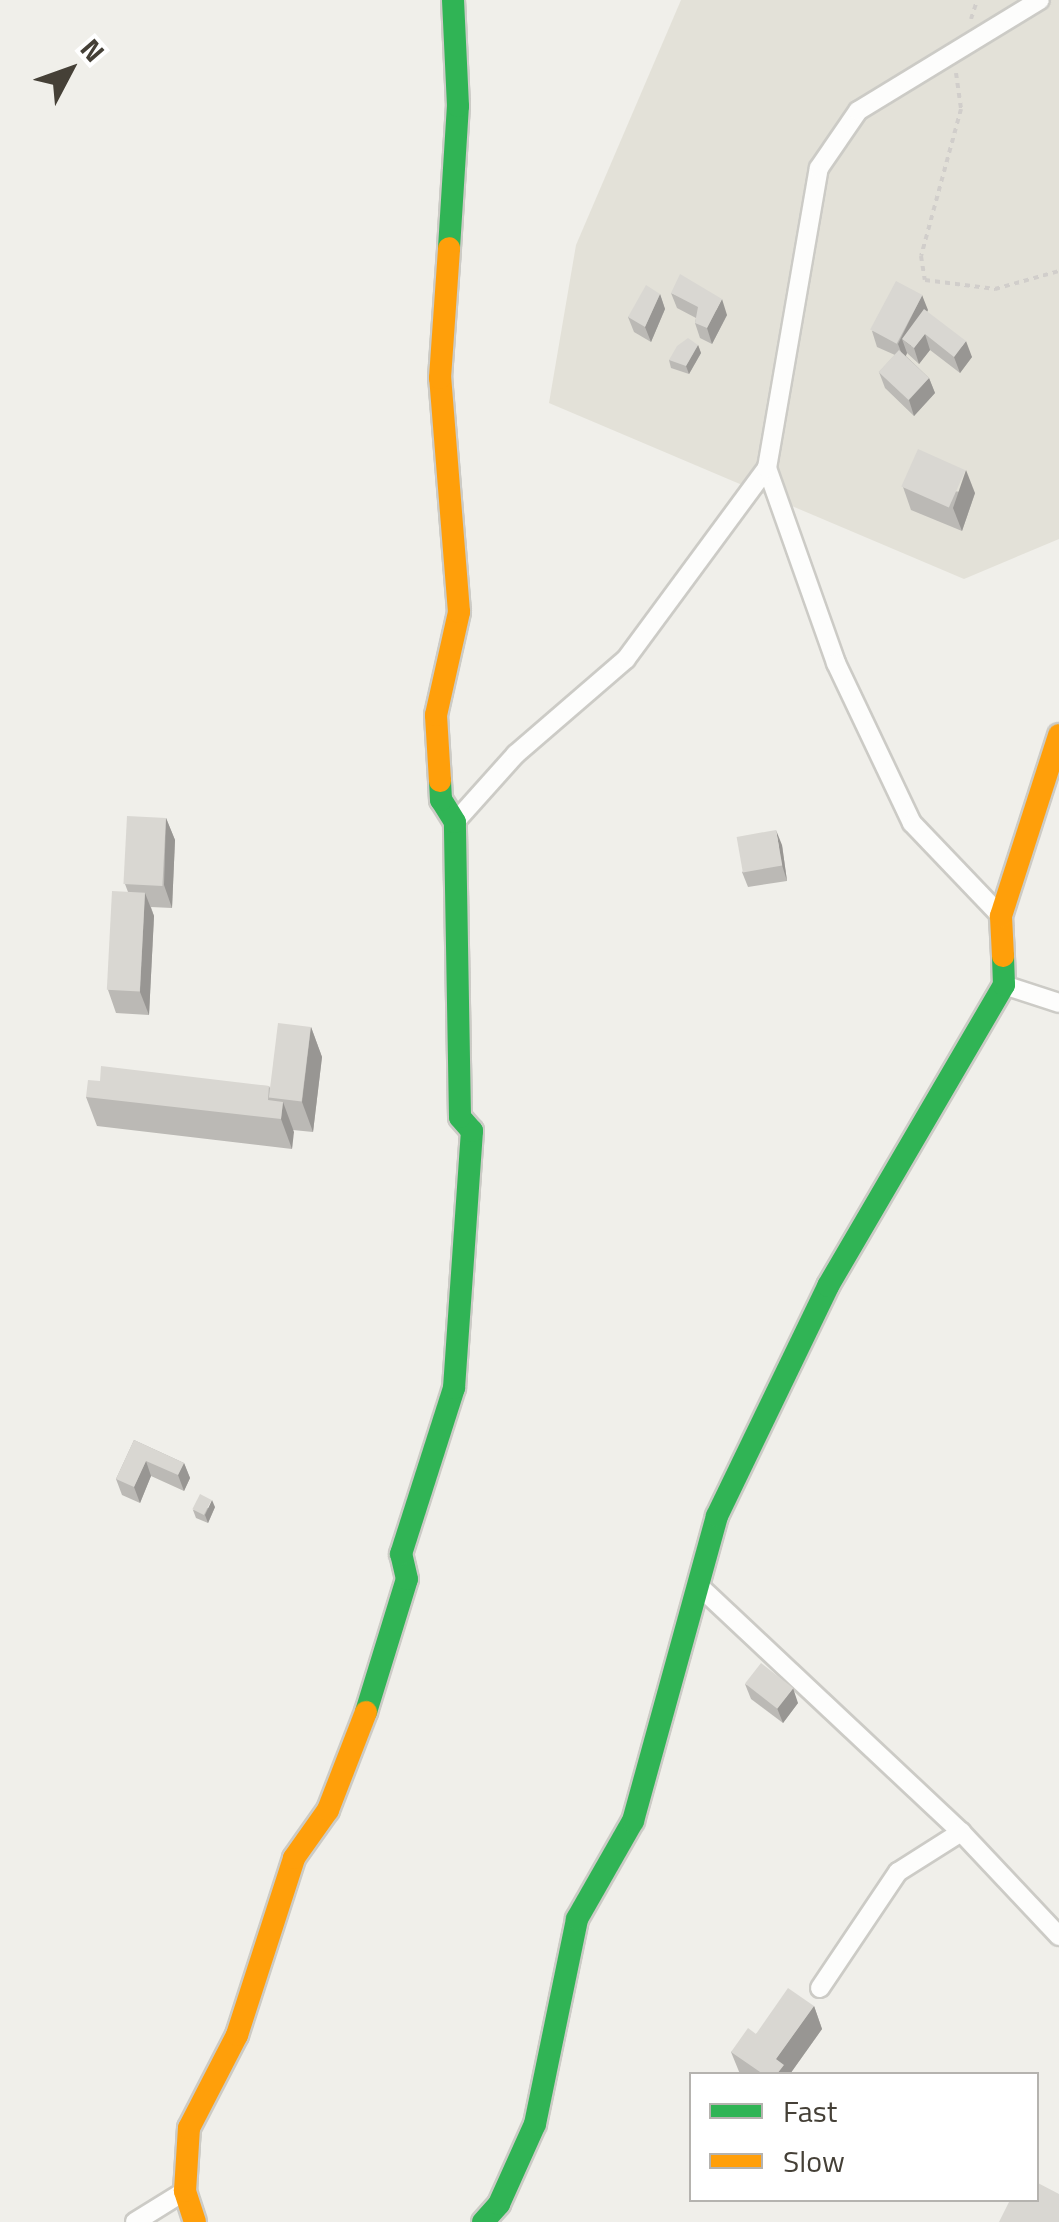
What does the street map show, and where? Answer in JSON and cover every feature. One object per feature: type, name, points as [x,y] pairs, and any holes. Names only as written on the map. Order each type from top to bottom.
[{"type":"street","points":[[194,2222],[185,2191],[189,2128],[237,2034],[294,1858],[328,1810],[383,1670],[407,1579],[400,1554],[454,1388],[472,1130],[460,1117],[455,822],[441,800],[436,715],[459,612],[440,378],[458,106],[453,0]]},
{"type":"street","points":[[455,822],[516,754],[626,659],[768,468],[820,168],[858,112],[953,50],[1040,0]]},
{"type":"street","points":[[768,468],[836,663],[912,823],[1000,916]]},
{"type":"street","points":[[484,2222],[499,2204],[535,2124],[577,1919],[633,1821],[717,1516],[828,1286],[1004,985],[1000,916],[1059,735]]},
{"type":"street","points":[[1004,985],[1059,1003]]},
{"type":"street","points":[[698,1585],[960,1832],[1059,1936]]},
{"type":"street","points":[[820,1988],[898,1872],[960,1832]]},
{"type":"street","points":[[135,2222],[185,2191]]},
{"type":"path","points":[[977,0],[953,50],[962,109],[921,256],[926,280],[994,290],[1059,271]]},
{"type":"shaded area","points":[[681,0],[1059,0],[1059,539],[964,579],[549,403],[576,245]]},
{"type":"building","points":[[680,274],[722,299],[707,328],[695,323],[698,307],[671,293]]},
{"type":"building","points":[[896,281],[922,295],[897,344],[870,330]]},
{"type":"building","points":[[646,285],[660,294],[645,327],[628,317]]},
{"type":"building","points":[[924,309],[966,341],[954,357],[925,334],[914,348],[902,339]]},
{"type":"building","points":[[688,338],[698,345],[686,366],[669,360],[677,346]]},
{"type":"building","points":[[899,350],[929,378],[909,400],[879,372]]},
{"type":"building","points":[[918,449],[966,470],[949,508],[901,486]]},
{"type":"building","points":[[127,816],[166,818],[162,886],[123,884]]},
{"type":"building","points":[[776,830],[782,865],[743,872],[737,837]]},
{"type":"building","points":[[112,891],[145,893],[140,992],[107,990]]},
{"type":"building","points":[[278,1023],[311,1027],[302,1101],[269,1097]]},
{"type":"building","points":[[101,1066],[269,1086],[268,1100],[283,1102],[281,1119],[86,1097],[88,1080],[100,1081]]},
{"type":"building","points":[[134,1440],[184,1463],[178,1475],[146,1461],[134,1487],[116,1479]]},
{"type":"building","points":[[200,1494],[212,1500],[204,1515],[192,1509]]},
{"type":"building","points":[[761,1663],[793,1688],[777,1709],[745,1683]]},
{"type":"building","points":[[788,1988],[814,2006],[776,2059],[784,2065],[779,2072],[760,2072],[731,2052],[748,2028],[756,2034]]},
{"type":"building","points":[[1039,2184],[1059,2194],[1059,2222],[999,2222],[1009,2202],[1039,2202]]},
{"type":"traffic: fast","points":[[449,248],[458,106],[453,0]]},
{"type":"traffic: fast","points":[[366,1712],[407,1579],[401,1554],[454,1388],[472,1131],[460,1117],[455,822],[441,800],[440,781]]},
{"type":"traffic: fast","points":[[483,2222],[499,2204],[535,2124],[577,1919],[633,1821],[717,1516],[828,1286],[1004,985],[1003,956]]},
{"type":"traffic: slow","points":[[440,781],[436,715],[459,612],[440,378],[449,248]]},
{"type":"traffic: slow","points":[[1003,956],[1001,916],[1059,735]]},
{"type":"traffic: slow","points":[[195,2222],[185,2191],[189,2128],[237,2035],[294,1858],[328,1810],[366,1712]]}]
